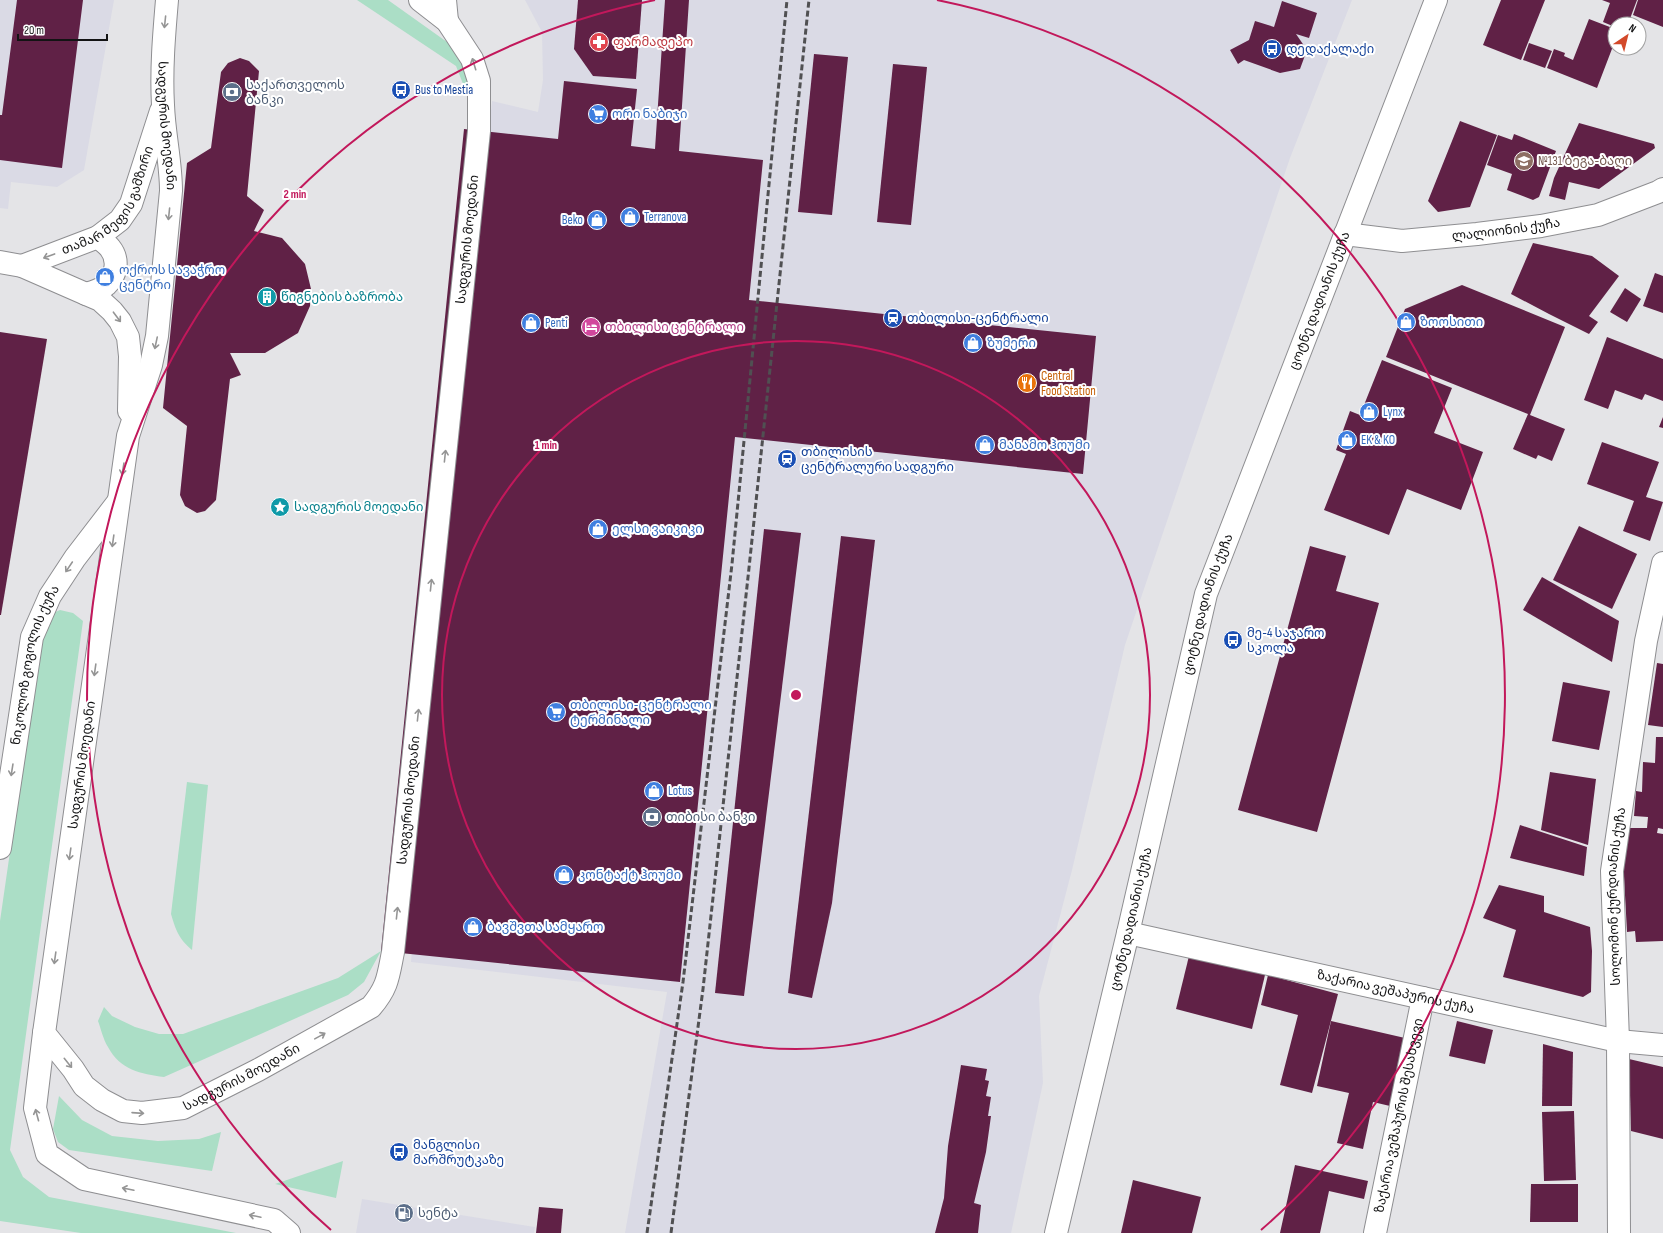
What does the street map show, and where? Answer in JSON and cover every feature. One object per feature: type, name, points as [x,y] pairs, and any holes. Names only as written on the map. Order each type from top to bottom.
[{"type":"main road","name":"სადგურის მოედანი","points":[[167,0],[163,44],[163,106],[171,169],[172,191],[157,336],[151,365],[128,436],[44,1033],[35,1108],[48,1154],[84,1179],[274,1220],[289,1233]]},
{"type":"main road","name":"სადგურის მოედანი","points":[[44,1033],[73,1069],[84,1086],[102,1100],[123,1111],[142,1113],[183,1108],[258,1070],[365,1010],[382,994],[387,981],[393,952],[479,131],[478,81],[472,59],[446,10],[420,0]]},
{"type":"main road","name":"ცოტნე დადიანის ქუჩა","points":[[1056,1233],[1128,933],[1206,594],[1344,234],[1436,0]]},
{"type":"main road","name":"თამარ მეფის გამზირი","points":[[22,266],[98,237],[120,220],[132,204],[163,106]]},
{"type":"main road","name":"ლალიონის ქუჩა","points":[[1344,234],[1402,241],[1541,226],[1598,215],[1663,189]]},
{"type":"main road","points":[[86,294],[106,286],[116,268],[116,259],[110,247],[98,237]]},
{"type":"main road","points":[[0,262],[22,266],[100,300],[120,321],[128,337],[130,356],[128,436]]},
{"type":"main road","name":"ნიკოლოზ გოგოლის ქუჩა","points":[[0,848],[32,637],[50,596],[75,558],[118,502]]},
{"type":"main road","name":"სოლომონ ქურდიანის ქუჩა","points":[[1619,1233],[1618,1041],[1612,871],[1646,641],[1663,563]]},
{"type":"main road","name":"ზაქარია ვეშაპურის ქუჩა","points":[[1128,933],[1618,1041],[1663,1045]]},
{"type":"main road","name":"ზაქარია ვეშაპურის შესახვევი","points":[[1375,1233],[1423,998]]},
{"type":"shaded area","points":[[0,0],[114,0],[84,170],[57,187],[11,182],[8,209],[0,208]]},
{"type":"shaded area","points":[[525,0],[1352,0],[1290,158],[1125,645],[1072,870],[1039,996],[1043,1083],[1011,1233],[625,1233],[667,992],[411,962],[454,479],[492,101],[538,112],[543,80],[542,32]]},
{"type":"shaded area","name":"სენტა","points":[[362,1199],[535,1227],[534,1233],[356,1233]]},
{"type":"green space","points":[[357,0],[388,0],[447,42],[464,59],[468,80],[467,94],[456,66]]},
{"type":"green space","points":[[60,610],[73,613],[83,621],[10,1150],[23,1177],[49,1197],[236,1233],[81,1233],[0,1221],[0,921],[44,617]]},
{"type":"green space","points":[[187,782],[208,785],[192,950],[178,934],[171,914]]},
{"type":"green space","points":[[381,951],[364,982],[348,995],[164,1077],[132,1070],[119,1061],[106,1044],[98,1021],[104,1007],[112,1016],[135,1027],[159,1034],[183,1034],[338,978]]},
{"type":"green space","points":[[59,1096],[82,1120],[112,1136],[158,1141],[199,1139],[221,1132],[212,1171],[69,1150],[58,1142],[53,1129]]},
{"type":"green space","points":[[343,1161],[336,1198],[275,1184]]},
{"type":"building","points":[[17,0],[83,0],[62,168],[0,160],[0,115],[2,115]]},
{"type":"building","points":[[578,0],[642,0],[636,79],[593,76],[574,49]]},
{"type":"building","name":"თბილისი-ცენტრალი ტერმინალი","points":[[665,0],[689,0],[679,151],[763,160],[749,300],[1096,336],[1083,474],[735,437],[680,982],[381,951],[464,129],[558,139],[564,81],[637,89],[631,146],[655,149]]},
{"type":"building","points":[[1501,0],[1545,0],[1521,60],[1483,45]]},
{"type":"building","points":[[1602,0],[1637,0],[1631,16],[1607,16],[1607,24],[1603,22],[1610,3]]},
{"type":"building","points":[[1638,0],[1663,0],[1663,27],[1647,21],[1647,16],[1633,15]]},
{"type":"building","points":[[1282,1],[1317,13],[1309,38],[1296,34],[1307,50],[1300,69],[1280,73],[1244,60],[1238,64],[1230,50],[1249,40],[1255,21],[1274,27]]},
{"type":"building","points":[[1589,19],[1607,26],[1607,56],[1609,56],[1597,88],[1547,68],[1554,49],[1565,53],[1564,56],[1573,60]]},
{"type":"building","points":[[1529,43],[1552,51],[1545,68],[1523,60]]},
{"type":"building","points":[[814,54],[848,57],[832,215],[798,212]]},
{"type":"building","points":[[240,58],[249,61],[259,71],[247,196],[264,210],[254,231],[282,238],[305,264],[311,289],[310,306],[298,333],[265,353],[230,353],[241,375],[230,379],[216,500],[205,511],[197,513],[185,506],[180,495],[187,426],[163,408],[187,163],[211,148],[221,72],[228,63]]},
{"type":"building","points":[[893,64],[927,67],[911,225],[877,222]]},
{"type":"building","points":[[1460,121],[1497,135],[1470,207],[1438,212],[1428,201]]},
{"type":"building","points":[[1579,123],[1654,144],[1655,148],[1599,189],[1569,182],[1565,200],[1549,196],[1554,178]]},
{"type":"building","points":[[1514,134],[1556,151],[1539,197],[1533,200],[1507,190],[1512,174],[1487,165],[1498,135],[1512,140]]},
{"type":"building","points":[[1533,243],[1592,256],[1619,276],[1589,316],[1598,322],[1589,334],[1511,294]]},
{"type":"building","points":[[1655,273],[1663,276],[1663,313],[1643,306]]},
{"type":"building","points":[[1462,285],[1565,327],[1530,415],[1565,429],[1552,461],[1538,455],[1536,459],[1513,449],[1528,414],[1386,357],[1405,309]]},
{"type":"building","points":[[1625,288],[1641,299],[1627,322],[1610,312]]},
{"type":"building","points":[[0,332],[47,339],[1,615],[0,615]]},
{"type":"building","points":[[1607,337],[1663,359],[1663,401],[1645,394],[1642,400],[1615,390],[1608,409],[1584,400]]},
{"type":"building","points":[[1382,360],[1452,388],[1434,433],[1483,452],[1461,510],[1407,489],[1389,535],[1324,510],[1346,454],[1336,450],[1350,411],[1360,415]]},
{"type":"building","points":[[1663,417],[1663,428],[1659,427]]},
{"type":"building","points":[[1602,442],[1659,462],[1646,497],[1663,502],[1650,541],[1623,531],[1634,501],[1587,484]]},
{"type":"building","points":[[1579,526],[1637,554],[1612,609],[1553,580]]},
{"type":"building","points":[[764,529],[801,533],[744,996],[715,993]]},
{"type":"building","points":[[841,536],[875,540],[832,903],[812,998],[788,993]]},
{"type":"building","points":[[1310,546],[1346,556],[1336,591],[1379,603],[1317,832],[1238,810]]},
{"type":"building","points":[[1542,577],[1619,621],[1612,662],[1523,610]]},
{"type":"building","points":[[1657,663],[1663,664],[1663,727],[1648,725]]},
{"type":"building","points":[[1563,682],[1610,691],[1599,750],[1552,741]]},
{"type":"building","points":[[1656,737],[1663,737],[1663,829],[1658,828],[1657,833],[1663,834],[1663,941],[1636,942],[1635,931],[1627,932],[1623,858],[1626,828],[1647,828],[1648,817],[1634,816],[1636,791],[1642,792],[1643,762],[1655,763]]},
{"type":"building","points":[[1550,772],[1596,779],[1588,845],[1541,830]]},
{"type":"building","points":[[1520,825],[1587,847],[1584,876],[1510,858]]},
{"type":"building","points":[[1499,885],[1544,896],[1544,912],[1590,927],[1592,951],[1591,992],[1583,997],[1503,977],[1516,930],[1483,918]]},
{"type":"building","points":[[1189,956],[1265,975],[1252,1029],[1176,1009]]},
{"type":"building","points":[[1268,975],[1338,994],[1312,1093],[1280,1085],[1298,1015],[1261,1005]]},
{"type":"building","points":[[1331,1021],[1405,1038],[1390,1106],[1373,1102],[1363,1149],[1337,1143],[1349,1093],[1317,1086]]},
{"type":"building","points":[[1457,1021],[1493,1030],[1485,1064],[1449,1056]]},
{"type":"building","points":[[1543,1044],[1573,1052],[1572,1106],[1542,1106]]},
{"type":"building","points":[[1629,1059],[1663,1067],[1663,1139],[1631,1131]]},
{"type":"building","points":[[961,1065],[987,1069],[985,1080],[989,1081],[986,1096],[991,1097],[988,1116],[991,1116],[986,1152],[974,1203],[981,1205],[978,1233],[935,1233],[944,1198],[948,1146]]},
{"type":"building","points":[[1574,1111],[1576,1180],[1544,1181],[1542,1112]]},
{"type":"building","points":[[1295,1165],[1368,1181],[1364,1199],[1329,1191],[1320,1233],[1280,1233]]},
{"type":"building","points":[[1133,1180],[1201,1197],[1192,1233],[1121,1233]]},
{"type":"building","points":[[1531,1184],[1578,1184],[1578,1222],[1530,1222]]},
{"type":"building","points":[[539,1207],[563,1209],[561,1233],[536,1233]]},
{"type":"railway","points":[[647,1233],[683,982],[732,564],[787,0]]},
{"type":"railway","points":[[671,1233],[703,989],[809,0]]},
{"type":"place","name":"ფარმადეპო","points":[[599,42]]},
{"type":"place","name":"დედაქალაქი","points":[[1272,49]]},
{"type":"place","name":"Bus to Mestia","points":[[401,90]]},
{"type":"place","name":"საქართველოს ბანკი","points":[[232,92]]},
{"type":"place","name":"ორი ნაბიჯი","points":[[598,114]]},
{"type":"place","name":"№131 ბეგა-ბაღი","points":[[1524,161]]},
{"type":"place","name":"Terranova","points":[[630,217]]},
{"type":"place","name":"Beko","points":[[597,220]]},
{"type":"place","name":"ოქროს სავაჭრო ცენტრი","points":[[105,277]]},
{"type":"place","name":"წიგნების ბაზრობა","points":[[267,297]]},
{"type":"place","name":"თბილისი-ცენტრალი","points":[[893,318]]},
{"type":"place","name":"ზოოსითი","points":[[1406,322]]},
{"type":"place","name":"Penti","points":[[531,323]]},
{"type":"place","name":"თბილისი ცენტრალი","points":[[591,327]]},
{"type":"place","name":"ზუმერი","points":[[973,343]]},
{"type":"place","name":"Central Food Station","points":[[1027,383]]},
{"type":"place","name":"Lynx","points":[[1369,412]]},
{"type":"place","name":"EK & KO","points":[[1347,440]]},
{"type":"place","name":"მანამო ჰოუმი","points":[[985,445]]},
{"type":"place","name":"თბილისის ცენტრალური სადგური","points":[[787,459]]},
{"type":"place","name":"სადგურის მოედანი","points":[[280,507]]},
{"type":"place","name":"ელსი ვაიკიკი","points":[[598,529]]},
{"type":"place","name":"მე-4 საჯარო სკოლა","points":[[1233,640]]},
{"type":"place","name":"თბილისი-ცენტრალი ტერმინალი","points":[[556,712]]},
{"type":"place","name":"Lotus","points":[[654,791]]},
{"type":"place","name":"თიბისი ბანკი","points":[[652,817]]},
{"type":"place","name":"კონტაქტ ჰოუმი","points":[[564,875]]},
{"type":"place","name":"ბავშვთა სამყარო","points":[[473,927]]},
{"type":"place","name":"მანგლისი მარშრუტკაზე","points":[[399,1152]]},
{"type":"place","name":"სენტა","points":[[404,1213]]}]
